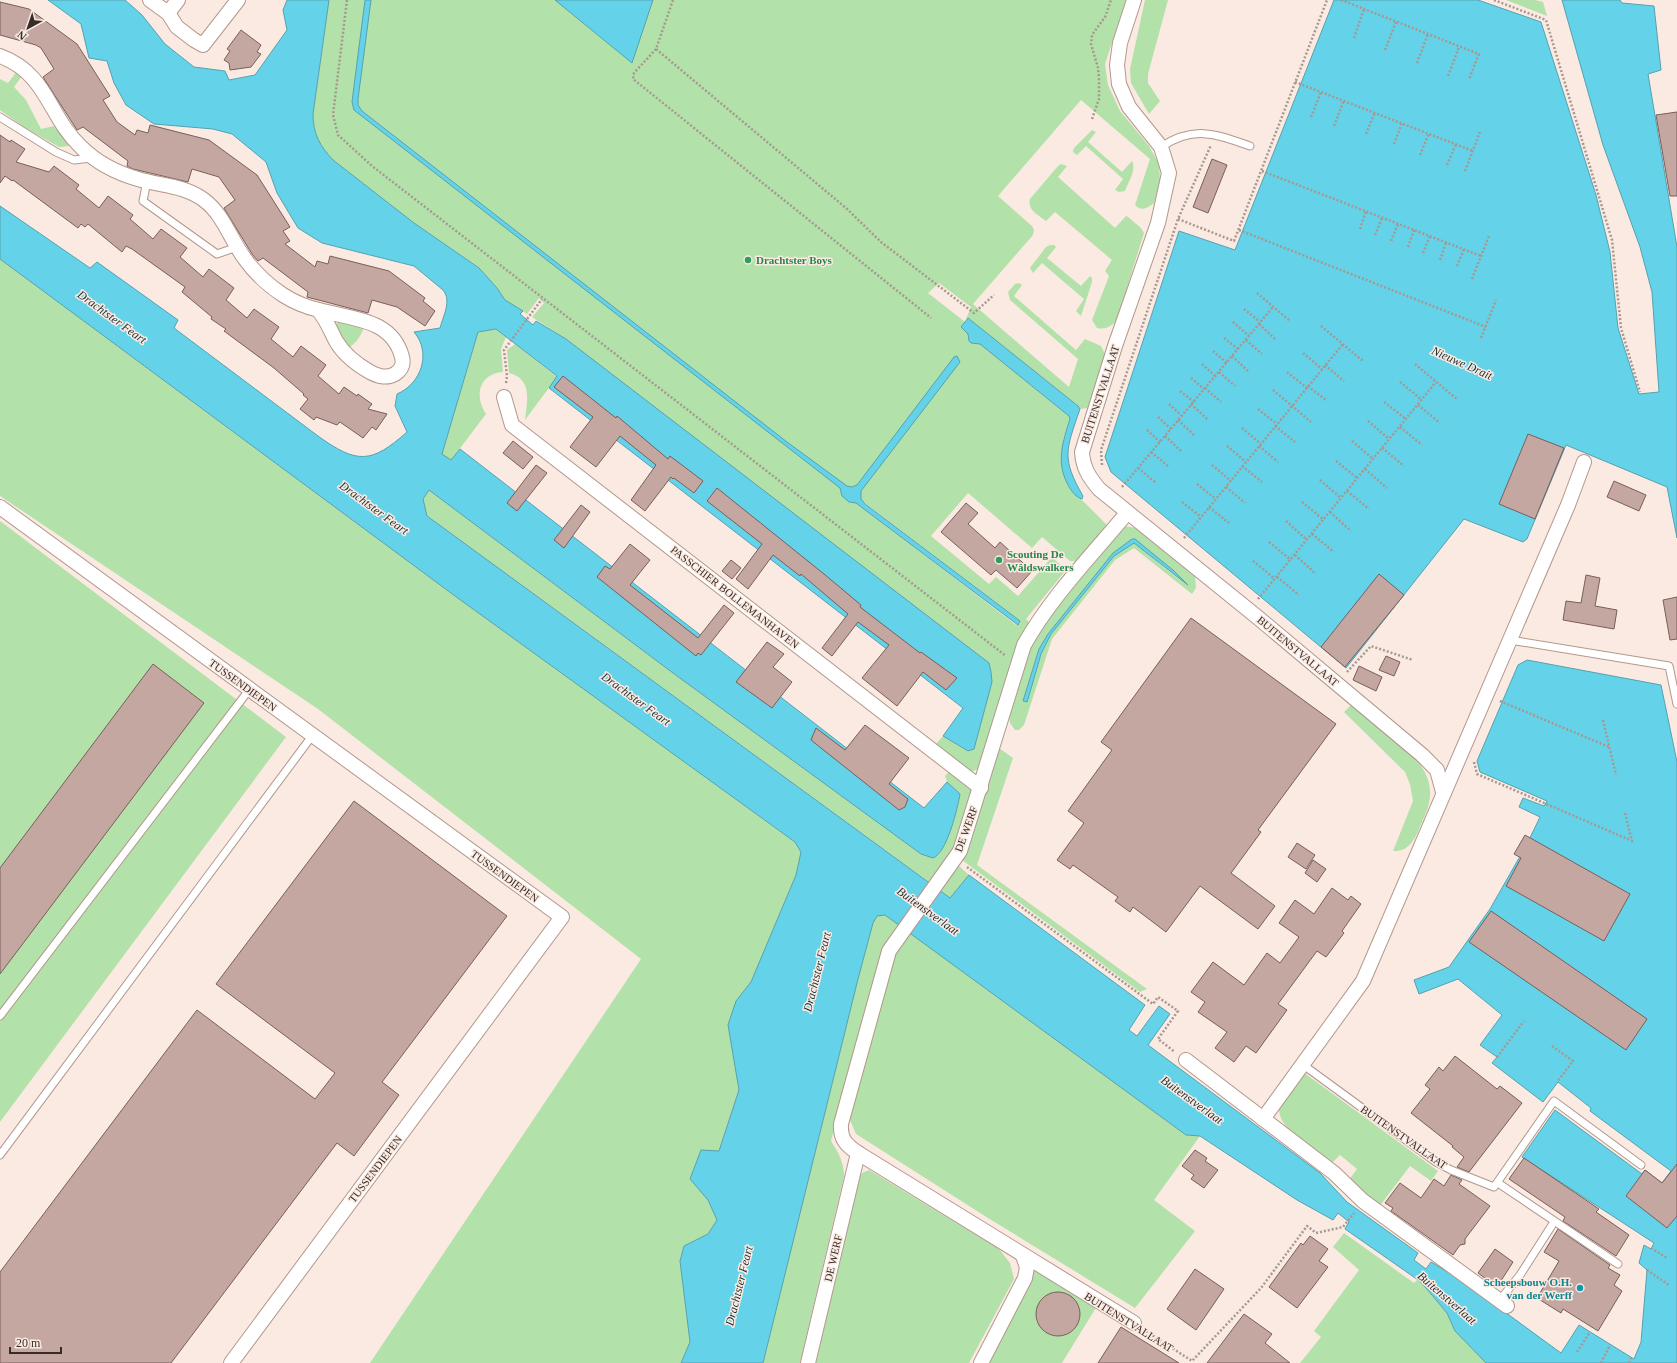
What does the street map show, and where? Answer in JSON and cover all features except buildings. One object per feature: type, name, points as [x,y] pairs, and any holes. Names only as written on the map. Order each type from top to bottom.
[{"type":"street","points":[[150,0],[168,13],[177,27],[194,40],[203,44],[238,0]]},
{"type":"street","points":[[168,13],[178,0]]},
{"type":"street","name":"BUITENSTVALLAAT","points":[[1134,0],[1120,43],[1117,65],[1119,84],[1129,107],[1162,147],[1169,173],[1158,223],[1115,346],[1082,452],[1082,464],[1088,476],[1099,489],[1256,616],[1422,756],[1437,770],[1443,792]]},
{"type":"street","points":[[0,56],[18,65],[37,82],[68,132],[93,157],[123,174],[181,188],[204,200],[221,217],[237,247],[252,269],[272,288],[302,305],[318,310],[353,316],[379,327],[394,340],[398,346],[403,360],[401,368],[395,374],[386,377],[374,374],[359,366],[343,352],[336,342],[329,325],[318,310]]},
{"type":"street","name":"PASSCHIER BOLLEMANHAVEN","points":[[504,397],[512,425],[981,788]]},
{"type":"street","points":[[1263,1118],[1363,981],[1443,792],[1568,505],[1584,462]]},
{"type":"street","name":"TUSSENDIEPEN","points":[[0,507],[562,917],[230,1363]]},
{"type":"street","name":"DE WERF","points":[[1023,1256],[849,1147],[842,1138],[841,1124],[884,964],[889,951],[900,934],[960,851],[981,788],[1024,645],[1034,627],[1127,513]]},
{"type":"street","points":[[1186,1060],[1334,1173],[1363,1201],[1503,1303]]},
{"type":"street","name":"DE WERF","points":[[808,1363],[858,1152]]},
{"type":"street","points":[[981,1363],[1025,1278],[1027,1267],[1023,1256]]},
{"type":"street","name":"BUITENSTVALLAAT","points":[[1023,1256],[1134,1323]]},
{"type":"lane","points":[[0,116],[68,158],[74,160],[93,157]]},
{"type":"lane","points":[[1162,147],[1174,138],[1188,134],[1216,134],[1250,146]]},
{"type":"lane","points":[[147,181],[143,201],[217,254],[237,247]]},
{"type":"lane","points":[[1510,640],[1669,666],[1677,704]]},
{"type":"lane","points":[[0,1016],[249,690]]},
{"type":"lane","points":[[0,1155],[312,736]]},
{"type":"lane","name":"BUITENSTVALLAAT","points":[[1302,1064],[1436,1162],[1451,1170],[1494,1187],[1498,1183]]},
{"type":"lane","points":[[1618,1264],[1498,1183],[1554,1101],[1641,1165]]},
{"type":"lane","points":[[1503,1303],[1538,1250],[1554,1222]]},
{"type":"path","points":[[347,0],[333,115],[338,135],[372,166],[542,299],[1018,665]]},
{"type":"path","points":[[673,0],[656,49],[634,73],[633,79],[931,318]]},
{"type":"path","points":[[1092,119],[1099,100],[1098,68],[1091,44],[1092,35],[1105,17],[1111,0]]},
{"type":"path","points":[[1178,219],[1234,241],[1327,0]]},
{"type":"path","points":[[1341,0],[1479,54],[1469,79]]},
{"type":"path","points":[[1494,0],[1546,20],[1612,240],[1621,328],[1640,392]]},
{"type":"path","points":[[1354,38],[1364,9]]},
{"type":"path","points":[[1385,50],[1396,22]]},
{"type":"path","points":[[1417,63],[1428,34]]},
{"type":"path","points":[[1448,76],[1459,47]]},
{"type":"path","points":[[656,49],[846,208],[881,242],[974,313],[994,295]]},
{"type":"path","points":[[1296,82],[1473,151]]},
{"type":"path","points":[[1311,117],[1322,92]]},
{"type":"path","points":[[1334,126],[1344,100]]},
{"type":"path","points":[[1366,134],[1375,112]]},
{"type":"path","points":[[1394,144],[1402,123]]},
{"type":"path","points":[[1465,171],[1480,132]]},
{"type":"path","points":[[1420,155],[1429,133]]},
{"type":"path","points":[[1102,468],[1101,450],[1178,219],[1216,134]]},
{"type":"path","points":[[1447,165],[1456,144]]},
{"type":"path","points":[[1262,171],[1481,256]]},
{"type":"path","points":[[1360,229],[1366,211]]},
{"type":"path","points":[[1375,235],[1382,218]]},
{"type":"path","points":[[1392,241],[1398,224]]},
{"type":"path","points":[[1239,230],[1486,327]]},
{"type":"path","points":[[1408,247],[1414,230]]},
{"type":"path","points":[[1423,254],[1430,236]]},
{"type":"path","points":[[1472,278],[1489,236]]},
{"type":"path","points":[[1440,260],[1446,243]]},
{"type":"path","points":[[1457,266],[1464,249]]},
{"type":"path","points":[[1257,293],[1290,321]]},
{"type":"path","points":[[504,397],[508,376],[504,350],[542,299]]},
{"type":"path","points":[[1481,338],[1496,300]]},
{"type":"path","points":[[1121,488],[1273,307]]},
{"type":"path","points":[[1244,309],[1275,339]]},
{"type":"path","points":[[1233,322],[1249,336]]},
{"type":"path","points":[[1321,326],[1363,361]]},
{"type":"path","points":[[1224,338],[1238,350]]},
{"type":"path","points":[[1246,340],[1262,354]]},
{"type":"path","points":[[1183,539],[1342,344]]},
{"type":"path","points":[[1213,351],[1226,363]]},
{"type":"path","points":[[1302,353],[1322,369]]},
{"type":"path","points":[[1232,356],[1248,371]]},
{"type":"path","points":[[1202,364],[1215,376]]},
{"type":"path","points":[[1415,364],[1458,400]]},
{"type":"path","points":[[1325,365],[1344,381]]},
{"type":"path","points":[[1219,372],[1235,386]]},
{"type":"path","points":[[1287,372],[1327,401]]},
{"type":"path","points":[[1191,378],[1221,402]]},
{"type":"path","points":[[1400,382],[1422,400]]},
{"type":"path","points":[[1258,600],[1436,382]]},
{"type":"path","points":[[1273,390],[1311,422]]},
{"type":"path","points":[[1180,391],[1208,419]]},
{"type":"path","points":[[1384,402],[1406,419]]},
{"type":"path","points":[[1169,404],[1182,416]]},
{"type":"path","points":[[1418,405],[1440,423]]},
{"type":"path","points":[[1258,409],[1295,442]]},
{"type":"path","points":[[1158,417],[1171,429]]},
{"type":"path","points":[[1178,420],[1194,435]]},
{"type":"path","points":[[1368,421],[1390,439]]},
{"type":"path","points":[[1400,427],[1422,445]]},
{"type":"path","points":[[1242,428],[1278,462]]},
{"type":"path","points":[[1147,430],[1160,442]]},
{"type":"path","points":[[1165,436],[1181,451]]},
{"type":"path","points":[[1352,441],[1373,459]]},
{"type":"path","points":[[1227,446],[1246,462]]},
{"type":"path","points":[[1382,448],[1404,466]]},
{"type":"path","points":[[1151,452],[1168,466]]},
{"type":"path","points":[[1336,460],[1358,478]]},
{"type":"path","points":[[1212,465],[1231,481]]},
{"type":"path","points":[[1242,466],[1262,482]]},
{"type":"path","points":[[1138,468],[1154,482]]},
{"type":"path","points":[[1365,469],[1387,488]]},
{"type":"path","points":[[1320,480],[1341,498]]},
{"type":"path","points":[[1117,483],[1127,492]]},
{"type":"path","points":[[1197,484],[1216,499]]},
{"type":"path","points":[[1226,487],[1245,503]]},
{"type":"path","points":[[1347,491],[1369,509]]},
{"type":"path","points":[[1182,502],[1201,517]]},
{"type":"path","points":[[1302,502],[1324,520]]},
{"type":"path","points":[[1209,507],[1229,523]]},
{"type":"path","points":[[1330,512],[1352,530]]},
{"type":"path","points":[[1286,522],[1307,540]]},
{"type":"path","points":[[1178,534],[1189,543]]},
{"type":"path","points":[[1312,534],[1334,552]]},
{"type":"path","points":[[1269,542],[1291,560]]},
{"type":"path","points":[[1295,555],[1316,574]]},
{"type":"path","points":[[1253,561],[1299,595]]},
{"type":"path","points":[[1252,595],[1264,605]]},
{"type":"path","points":[[1341,668],[1347,673],[1371,646],[1413,660]]},
{"type":"path","points":[[1497,708],[1503,694]]},
{"type":"path","points":[[1500,701],[1609,747]]},
{"type":"path","points":[[1603,720],[1616,775]]},
{"type":"path","points":[[1474,760],[1477,774],[1632,841],[1625,813]]},
{"type":"path","points":[[955,858],[1153,1004],[1158,997],[1178,1011],[1158,1039],[1186,1060]]},
{"type":"path","points":[[1497,1057],[1524,1021]]},
{"type":"path","points":[[1552,1046],[1573,1061],[1557,1082]]},
{"type":"path","name":"BUITENSTVALLAAT","points":[[1134,1323],[1192,1361],[1261,1288],[1307,1226],[1316,1233],[1343,1227],[1358,1207]]},
{"type":"path","points":[[1651,1248],[1667,1258]]},
{"type":"path","points":[[1647,1270],[1669,1285]]},
{"type":"path","points":[[1577,1352],[1590,1332]]},
{"type":"path","points":[[1600,1363],[1610,1345]]},
{"type":"path","points":[[1629,1363],[1631,1358]]},
{"type":"green space","name":"Drachtster Boys","points":[[329,0],[1126,0],[1105,64],[1108,85],[1120,111],[1149,146],[1159,164],[1160,180],[1154,203],[1147,208],[1142,209],[1135,205],[1150,159],[1081,100],[998,196],[1032,226],[1034,230],[1033,235],[973,304],[1069,387],[1078,359],[1010,300],[1008,292],[1015,284],[1019,283],[1022,285],[1014,296],[1076,350],[1085,339],[1101,346],[1106,356],[1088,408],[1080,409],[968,318],[966,319],[971,307],[939,283],[928,293],[983,336],[980,344],[1069,416],[1070,419],[1063,440],[1070,488],[1108,526],[1080,561],[1070,561],[1042,537],[1032,548],[968,493],[931,536],[989,584],[996,577],[1018,596],[1052,557],[1066,570],[1026,619],[1030,623],[980,768],[971,772],[935,745],[943,736],[967,751],[992,682],[566,339],[532,317],[544,303],[539,298],[527,314],[505,300],[497,288],[479,268],[414,223],[333,160],[324,150],[318,139],[314,128],[313,114]],"holes":[[[862,501],[1020,621],[1019,624],[1016,625],[859,505]]]},
{"type":"green space","points":[[1145,0],[1168,0],[1148,74],[1148,83],[1160,101],[1149,114],[1131,83],[1130,69]]},
{"type":"green space","points":[[1506,0],[1535,0],[1543,2],[1547,16]]},
{"type":"green space","points":[[17,71],[22,76],[14,87],[26,100],[41,129],[54,126],[69,146],[59,147],[24,127],[0,110],[0,79],[8,83]]},
{"type":"green space","points":[[1092,130],[1096,132],[1088,142],[1122,172],[1132,161],[1133,172],[1125,191],[1119,192],[1115,190],[1123,179],[1086,146],[1077,155],[1073,152],[1074,148]]},
{"type":"green space","points":[[1061,164],[1067,166],[1058,177],[1115,228],[1126,216],[1141,228],[1144,233],[1117,320],[1111,326],[1106,328],[1097,328],[1092,320],[1109,276],[1105,271],[1112,260],[1055,212],[1046,221],[1034,212],[1029,203],[1030,199]]},
{"type":"green space","points":[[1054,245],[1056,247],[1047,258],[1081,286],[1090,276],[1092,278],[1081,316],[1076,311],[1084,299],[1042,263],[1033,273],[1030,268],[1046,247]]},
{"type":"green space","points":[[0,259],[455,596],[795,842],[801,852],[796,875],[751,982],[736,1001],[735,1065],[739,1090],[719,1151],[690,1178],[708,1200],[717,1220],[708,1234],[684,1246],[680,1261],[690,1342],[681,1363],[370,1363],[641,959],[318,709],[0,496]]},
{"type":"green space","points":[[339,320],[364,326],[358,339],[347,349],[335,326]]},
{"type":"green space","points":[[496,329],[506,337],[501,349],[503,372],[495,374],[484,381],[481,387],[480,400],[486,414],[451,460],[442,454],[478,332]]},
{"type":"green space","points":[[515,344],[557,377],[525,420],[527,392],[525,385],[517,376],[509,373],[507,350]]},
{"type":"green space","points":[[429,490],[673,673],[921,854],[939,854],[952,825],[960,794],[947,782],[945,776],[949,772],[972,791],[955,847],[930,883],[427,516],[423,499]]},
{"type":"green space","points":[[0,521],[286,737],[0,1122]]},
{"type":"green space","points":[[1124,526],[1136,528],[1195,576],[1196,588],[1192,594],[1134,548],[1115,560],[1052,639],[1024,725],[1019,730],[1015,730],[1010,723],[1009,716],[1029,649],[1039,631],[1120,529]],"holes":[[[1132,539],[1186,585],[1134,543],[1114,556],[1051,634],[1041,654],[1028,699],[1024,702],[1023,701],[1039,649],[1048,634],[1113,553]]]},
{"type":"green space","points":[[1351,705],[1400,742],[1421,766],[1427,778],[1430,796],[1427,811],[1415,838],[1410,845],[1403,850],[1393,851],[1413,801],[1410,784],[1405,772],[1344,712]]},
{"type":"green space","points":[[999,748],[1013,758],[977,865],[1147,989],[1140,992],[962,860],[969,847]]},
{"type":"green space","points":[[958,865],[969,875],[950,898],[939,890]]},
{"type":"green space","points":[[885,915],[899,924],[885,943],[877,967],[831,1141],[840,1158],[844,1176],[800,1363],[763,1363],[873,923],[877,916]]},
{"type":"green space","points":[[909,932],[1186,1135],[1200,1136],[1154,1200],[1195,1231],[1135,1308],[988,1218],[856,1134],[850,1120],[893,958]]},
{"type":"green space","points":[[1303,1072],[1438,1171],[1431,1181],[1410,1166],[1379,1207],[1349,1180],[1357,1169],[1340,1155],[1331,1164],[1307,1146],[1283,1122],[1280,1114],[1280,1106],[1282,1102]]},
{"type":"green space","points":[[869,1170],[999,1249],[1010,1263],[1014,1279],[969,1363],[816,1363],[860,1176],[862,1173]]},
{"type":"green space","points":[[1344,1233],[1414,1283],[1417,1280],[1421,1282],[1447,1313],[1455,1331],[1486,1363],[1300,1363],[1321,1337],[1314,1331],[1359,1270],[1333,1247]]},
{"type":"green space","points":[[1031,1265],[1097,1306],[1062,1363],[987,1363],[1029,1287]]},
{"type":"water","points":[[48,0],[125,0],[142,15],[165,44],[194,67],[225,71],[229,80],[255,75],[287,30],[283,10],[287,0],[329,0],[313,114],[316,134],[328,155],[414,223],[479,268],[497,288],[505,300],[523,311],[520,314],[533,325],[536,321],[566,339],[989,663],[992,682],[974,749],[968,751],[943,736],[963,708],[549,388],[557,376],[496,329],[478,332],[442,454],[451,460],[460,449],[924,808],[947,782],[960,794],[951,829],[943,848],[933,858],[921,854],[673,673],[429,490],[423,499],[427,516],[950,898],[969,875],[1145,1005],[1129,1030],[1137,1036],[1159,1006],[1170,1014],[1148,1045],[1320,1173],[1347,1202],[1418,1253],[1414,1260],[1426,1269],[1431,1262],[1461,1280],[1561,1353],[1579,1325],[1634,1359],[1641,1342],[1647,1270],[1639,1263],[1644,1245],[1651,1249],[1654,1243],[1522,1157],[1555,1110],[1642,1174],[1645,1170],[1662,1183],[1671,1171],[1590,1111],[1591,1108],[1558,1082],[1543,1102],[1492,1063],[1497,1057],[1480,1045],[1502,1015],[1458,979],[1419,994],[1414,980],[1449,967],[1490,909],[1527,844],[1540,817],[1519,807],[1523,798],[1544,806],[1547,801],[1480,772],[1477,761],[1518,665],[1527,660],[1661,685],[1677,762],[1677,1363],[1486,1363],[1455,1331],[1447,1313],[1421,1282],[1345,1229],[1349,1222],[1338,1213],[1333,1220],[1297,1200],[1200,1136],[1186,1135],[885,915],[877,916],[873,923],[763,1363],[681,1363],[690,1342],[680,1261],[684,1246],[708,1234],[717,1220],[708,1200],[690,1179],[701,1150],[719,1151],[739,1090],[728,1025],[736,1001],[751,982],[796,875],[801,852],[795,842],[455,596],[0,259],[0,206],[90,268],[97,262],[178,320],[174,328],[318,436],[343,452],[354,455],[373,455],[394,443],[407,432],[395,406],[397,394],[412,383],[418,376],[421,367],[423,358],[422,349],[414,332],[440,328],[447,304],[446,294],[443,290],[414,266],[322,243],[298,228],[277,193],[266,162],[232,134],[213,129],[154,124],[126,105],[114,83],[107,61],[89,58],[81,24]]},
{"type":"water","points":[[365,0],[371,0],[358,99],[358,105],[362,111],[787,442],[847,486],[852,487],[857,485],[954,357],[957,356],[960,362],[861,491],[861,499],[865,504],[1020,621],[1018,625],[856,503],[849,502],[842,496],[840,488],[354,110],[352,102]]},
{"type":"water","points":[[555,0],[653,0],[632,63]]},
{"type":"water","name":"Nieuwe Drait","points":[[1334,0],[1478,0],[1541,22],[1596,195],[1610,252],[1618,328],[1639,394],[1659,392],[1652,292],[1640,247],[1603,145],[1562,0],[1620,0],[1622,3],[1654,6],[1661,70],[1648,74],[1677,247],[1677,538],[1667,487],[1566,445],[1527,539],[1523,542],[1464,519],[1346,668],[1111,472],[1105,457],[1179,231],[1235,250]]},
{"type":"water","points":[[968,318],[1080,409],[1071,435],[1068,454],[1071,472],[1083,496],[1082,499],[1075,495],[1070,488],[1062,467],[1061,459],[1063,443],[1070,419],[1069,416],[980,344],[971,343],[969,341],[968,334],[961,327]]},
{"type":"water","points":[[1132,539],[1135,539],[1174,571],[1188,585],[1134,543],[1114,556],[1051,634],[1041,654],[1027,702],[1023,701],[1039,649],[1048,634],[1113,553]]},
{"type":"place","name":"Drachtster Boys","points":[[748,260]]},
{"type":"place","name":"Scouting De Wâldswalkers","points":[[999,560]]},
{"type":"place","name":"Scheepsbouw O.H. van der Werff","points":[[1580,1288]]},
{"type":"water label","name":"Drachtster Feart","points":[[112,317]]},
{"type":"water label","name":"Drachtster Feart","points":[[374,508]]},
{"type":"water label","name":"Drachtster Feart","points":[[636,699]]},
{"type":"water label","name":"Buitenstverlaat","points":[[928,911]]},
{"type":"water label","name":"Drachtster Feart","points":[[817,972]]},
{"type":"water label","name":"Buitenstverlaat","points":[[1192,1100]]},
{"type":"water label","name":"Drachtster Feart","points":[[739,1286]]},
{"type":"water label","name":"Buitenstverlaat","points":[[1447,1298]]}]
